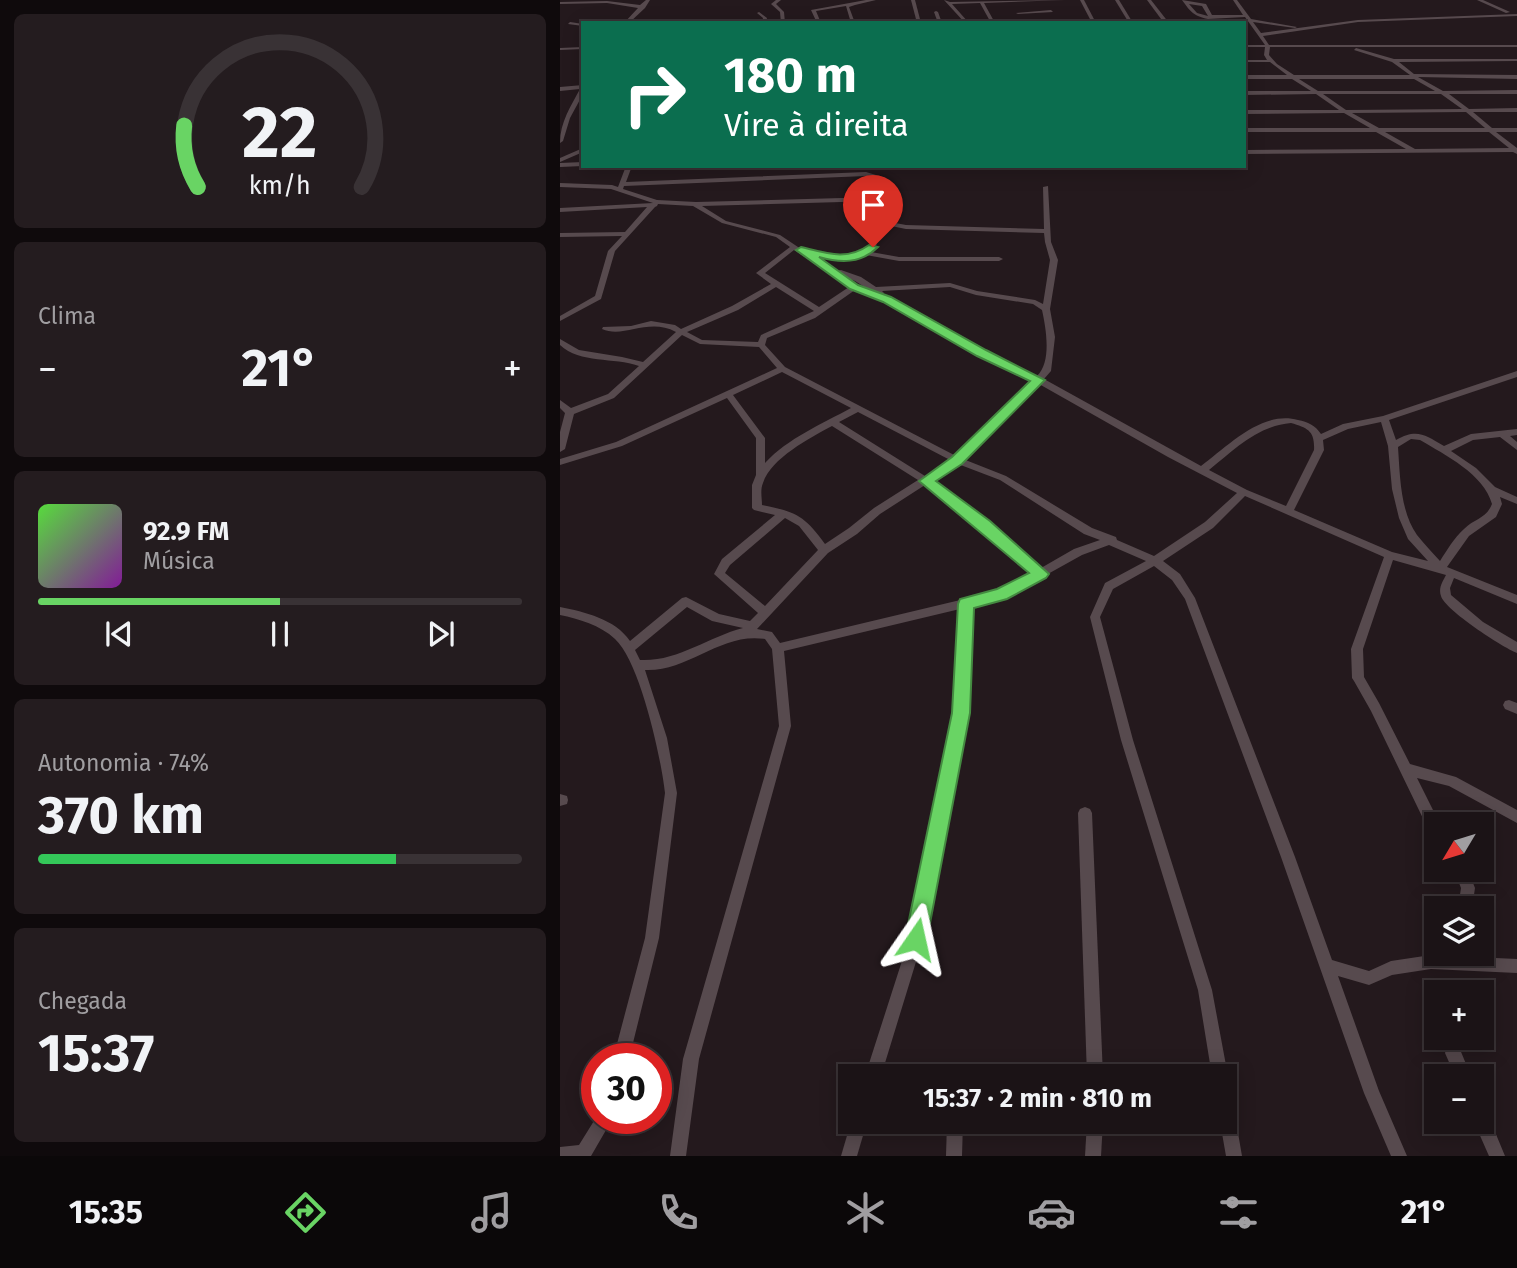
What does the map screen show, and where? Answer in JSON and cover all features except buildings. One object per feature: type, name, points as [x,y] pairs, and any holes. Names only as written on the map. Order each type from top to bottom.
[{"type":"street","points":[[628,21],[648,0]]},
{"type":"street","points":[[779,0],[773,4],[782,12],[783,21]]},
{"type":"street","points":[[817,21],[813,10],[873,0]]},
{"type":"street","points":[[913,0],[918,21]]},
{"type":"street","points":[[1046,0],[1057,21]]},
{"type":"street","points":[[947,1],[1063,0]]},
{"type":"street","points":[[1082,0],[1093,21]]},
{"type":"street","points":[[1117,0],[1130,21]]},
{"type":"street","points":[[1149,0],[1165,21]]},
{"type":"street","points":[[1235,0],[1268,46]]},
{"type":"street","points":[[1479,0],[1489,7],[1517,15]]},
{"type":"street","points":[[852,21],[847,8],[859,1]]},
{"type":"street","points":[[947,1],[962,13],[966,21]]},
{"type":"street","points":[[980,1],[992,21]]},
{"type":"street","points":[[1013,1],[1021,21]]},
{"type":"street","points":[[1184,1],[1204,5],[1213,20]]},
{"type":"street","points":[[1184,1],[1195,14],[1213,20],[1282,23],[1301,29]]},
{"type":"street","points":[[560,4],[607,2],[643,7]]},
{"type":"street","points":[[1018,13],[1051,11]]},
{"type":"street","points":[[936,12],[939,21]]},
{"type":"street","points":[[759,13],[765,18],[764,21]]},
{"type":"street","points":[[1259,35],[1358,21],[1517,15]]},
{"type":"street","points":[[570,23],[581,25]]},
{"type":"street","points":[[1246,46],[1517,46]]},
{"type":"street","points":[[1268,46],[1265,51],[1271,61],[1346,112],[1415,151]]},
{"type":"street","points":[[1337,46],[1361,50],[1394,61],[1517,60]]},
{"type":"street","points":[[560,49],[581,48]]},
{"type":"street","points":[[1246,61],[1271,61]]},
{"type":"street","points":[[1394,61],[1413,76],[1469,109],[1516,151]]},
{"type":"street","points":[[1246,77],[1517,77]]},
{"type":"street","points":[[560,89],[581,88]]},
{"type":"street","points":[[560,141],[571,105],[581,91]]},
{"type":"street","points":[[1246,93],[1517,92]]},
{"type":"street","points":[[571,105],[581,104]]},
{"type":"street","points":[[1246,111],[1517,110]]},
{"type":"street","points":[[567,118],[581,117]]},
{"type":"street","points":[[1246,130],[1517,130]]},
{"type":"street","points":[[560,159],[581,151]]},
{"type":"street","points":[[1246,152],[1516,151]]},
{"type":"street","points":[[560,165],[581,164]]},
{"type":"street","points":[[622,186],[628,168]]},
{"type":"street","points":[[774,178],[777,168]]},
{"type":"street","points":[[560,185],[622,186],[878,176],[884,179],[880,215],[876,239],[867,253]]},
{"type":"street","points":[[622,186],[667,204]]},
{"type":"street","points":[[637,665],[650,668],[670,664],[750,629],[824,550],[877,511],[957,460],[1047,371],[1051,337],[1046,309],[1054,260],[1048,242],[1046,187]]},
{"type":"street","points":[[560,210],[667,204],[882,199]]},
{"type":"street","points":[[694,204],[724,222],[778,236],[854,287],[887,299],[981,353],[1039,380],[1244,492],[1390,555],[1446,570],[1517,600]]},
{"type":"street","points":[[560,319],[598,297],[611,251],[652,206]]},
{"type":"street","points":[[880,215],[888,224],[906,228],[1047,231]]},
{"type":"street","points":[[560,235],[626,234]]},
{"type":"street","points":[[818,310],[760,273],[798,248],[837,258],[867,253],[899,258],[999,259]]},
{"type":"street","points":[[828,270],[858,279],[887,299]]},
{"type":"street","points":[[570,412],[611,396],[681,332],[735,308],[776,284]]},
{"type":"street","points":[[876,289],[950,285],[976,293],[1035,302],[1046,309]]},
{"type":"street","points":[[761,345],[764,337],[812,316],[854,287]]},
{"type":"street","points":[[606,330],[631,328],[646,323],[668,326],[700,342],[761,345],[782,369],[957,460],[1003,478],[1066,519],[1155,561],[1175,577],[1190,598],[1372,1093],[1399,1156]]},
{"type":"street","points":[[560,341],[572,352],[629,359],[643,365]]},
{"type":"street","points":[[560,462],[611,447],[782,369]]},
{"type":"street","points":[[1320,438],[1346,426],[1384,419],[1517,374]]},
{"type":"street","points":[[729,395],[760,438],[761,475]]},
{"type":"street","points":[[560,403],[570,412]]},
{"type":"street","points":[[824,550],[809,528],[799,519],[757,508],[757,484],[761,475],[783,452],[858,408]]},
{"type":"street","points":[[560,449],[570,412]]},
{"type":"street","points":[[1203,470],[1255,430],[1287,419],[1313,428],[1320,438],[1320,450],[1289,511]]},
{"type":"street","points":[[1384,419],[1393,446],[1397,489],[1404,518],[1412,536],[1446,570]]},
{"type":"street","points":[[833,422],[926,481],[985,525],[1041,574]]},
{"type":"street","points":[[1443,451],[1471,437],[1517,432]]},
{"type":"street","points":[[1503,435],[1517,447]]},
{"type":"street","points":[[1393,446],[1416,436],[1443,451],[1494,489],[1517,501]]},
{"type":"street","points":[[1494,489],[1496,507],[1493,515],[1470,528],[1446,570],[1446,597],[1479,625],[1517,648]]},
{"type":"street","points":[[1218,1064],[1205,990],[1127,740],[1095,617],[1109,586],[1155,561],[1209,525],[1244,492]]},
{"type":"street","points":[[765,612],[719,575],[720,568],[784,513]]},
{"type":"street","points":[[778,648],[1001,595],[1078,552],[1112,540]]},
{"type":"street","points":[[1390,555],[1357,649],[1358,678],[1376,707],[1427,812]]},
{"type":"street","points":[[628,649],[686,601],[716,618],[768,635],[778,648],[785,726],[691,1059],[678,1156]]},
{"type":"street","points":[[877,1064],[916,939],[956,746],[961,713],[966,604]]},
{"type":"street","points":[[560,611],[596,622],[623,640],[637,665],[670,773],[671,793],[652,938],[625,1043]]},
{"type":"street","points":[[1405,769],[1452,781],[1517,817]]},
{"type":"street","points":[[1085,813],[1095,1064]]},
{"type":"street","points":[[1326,966],[1368,978],[1391,968],[1424,960]]},
{"type":"street","points":[[1494,964],[1517,966]]},
{"type":"street","points":[[1453,1053],[1458,1064]]},
{"type":"street","points":[[560,1154],[583,1155],[595,1134]]},
{"type":"street","points":[[849,1156],[855,1134]]},
{"type":"street","points":[[954,1156],[955,1134]]},
{"type":"street","points":[[1093,1156],[1094,1134]]},
{"type":"street","points":[[1230,1134],[1234,1156]]},
{"type":"street","points":[[1488,1134],[1497,1156]]},
{"type":"route","points":[[873,247],[867,253],[849,258],[821,256],[801,250],[854,287],[887,299],[981,353],[1039,380],[957,460],[926,481],[985,525],[1041,574],[1001,595],[966,604],[961,713],[916,939]]}]
